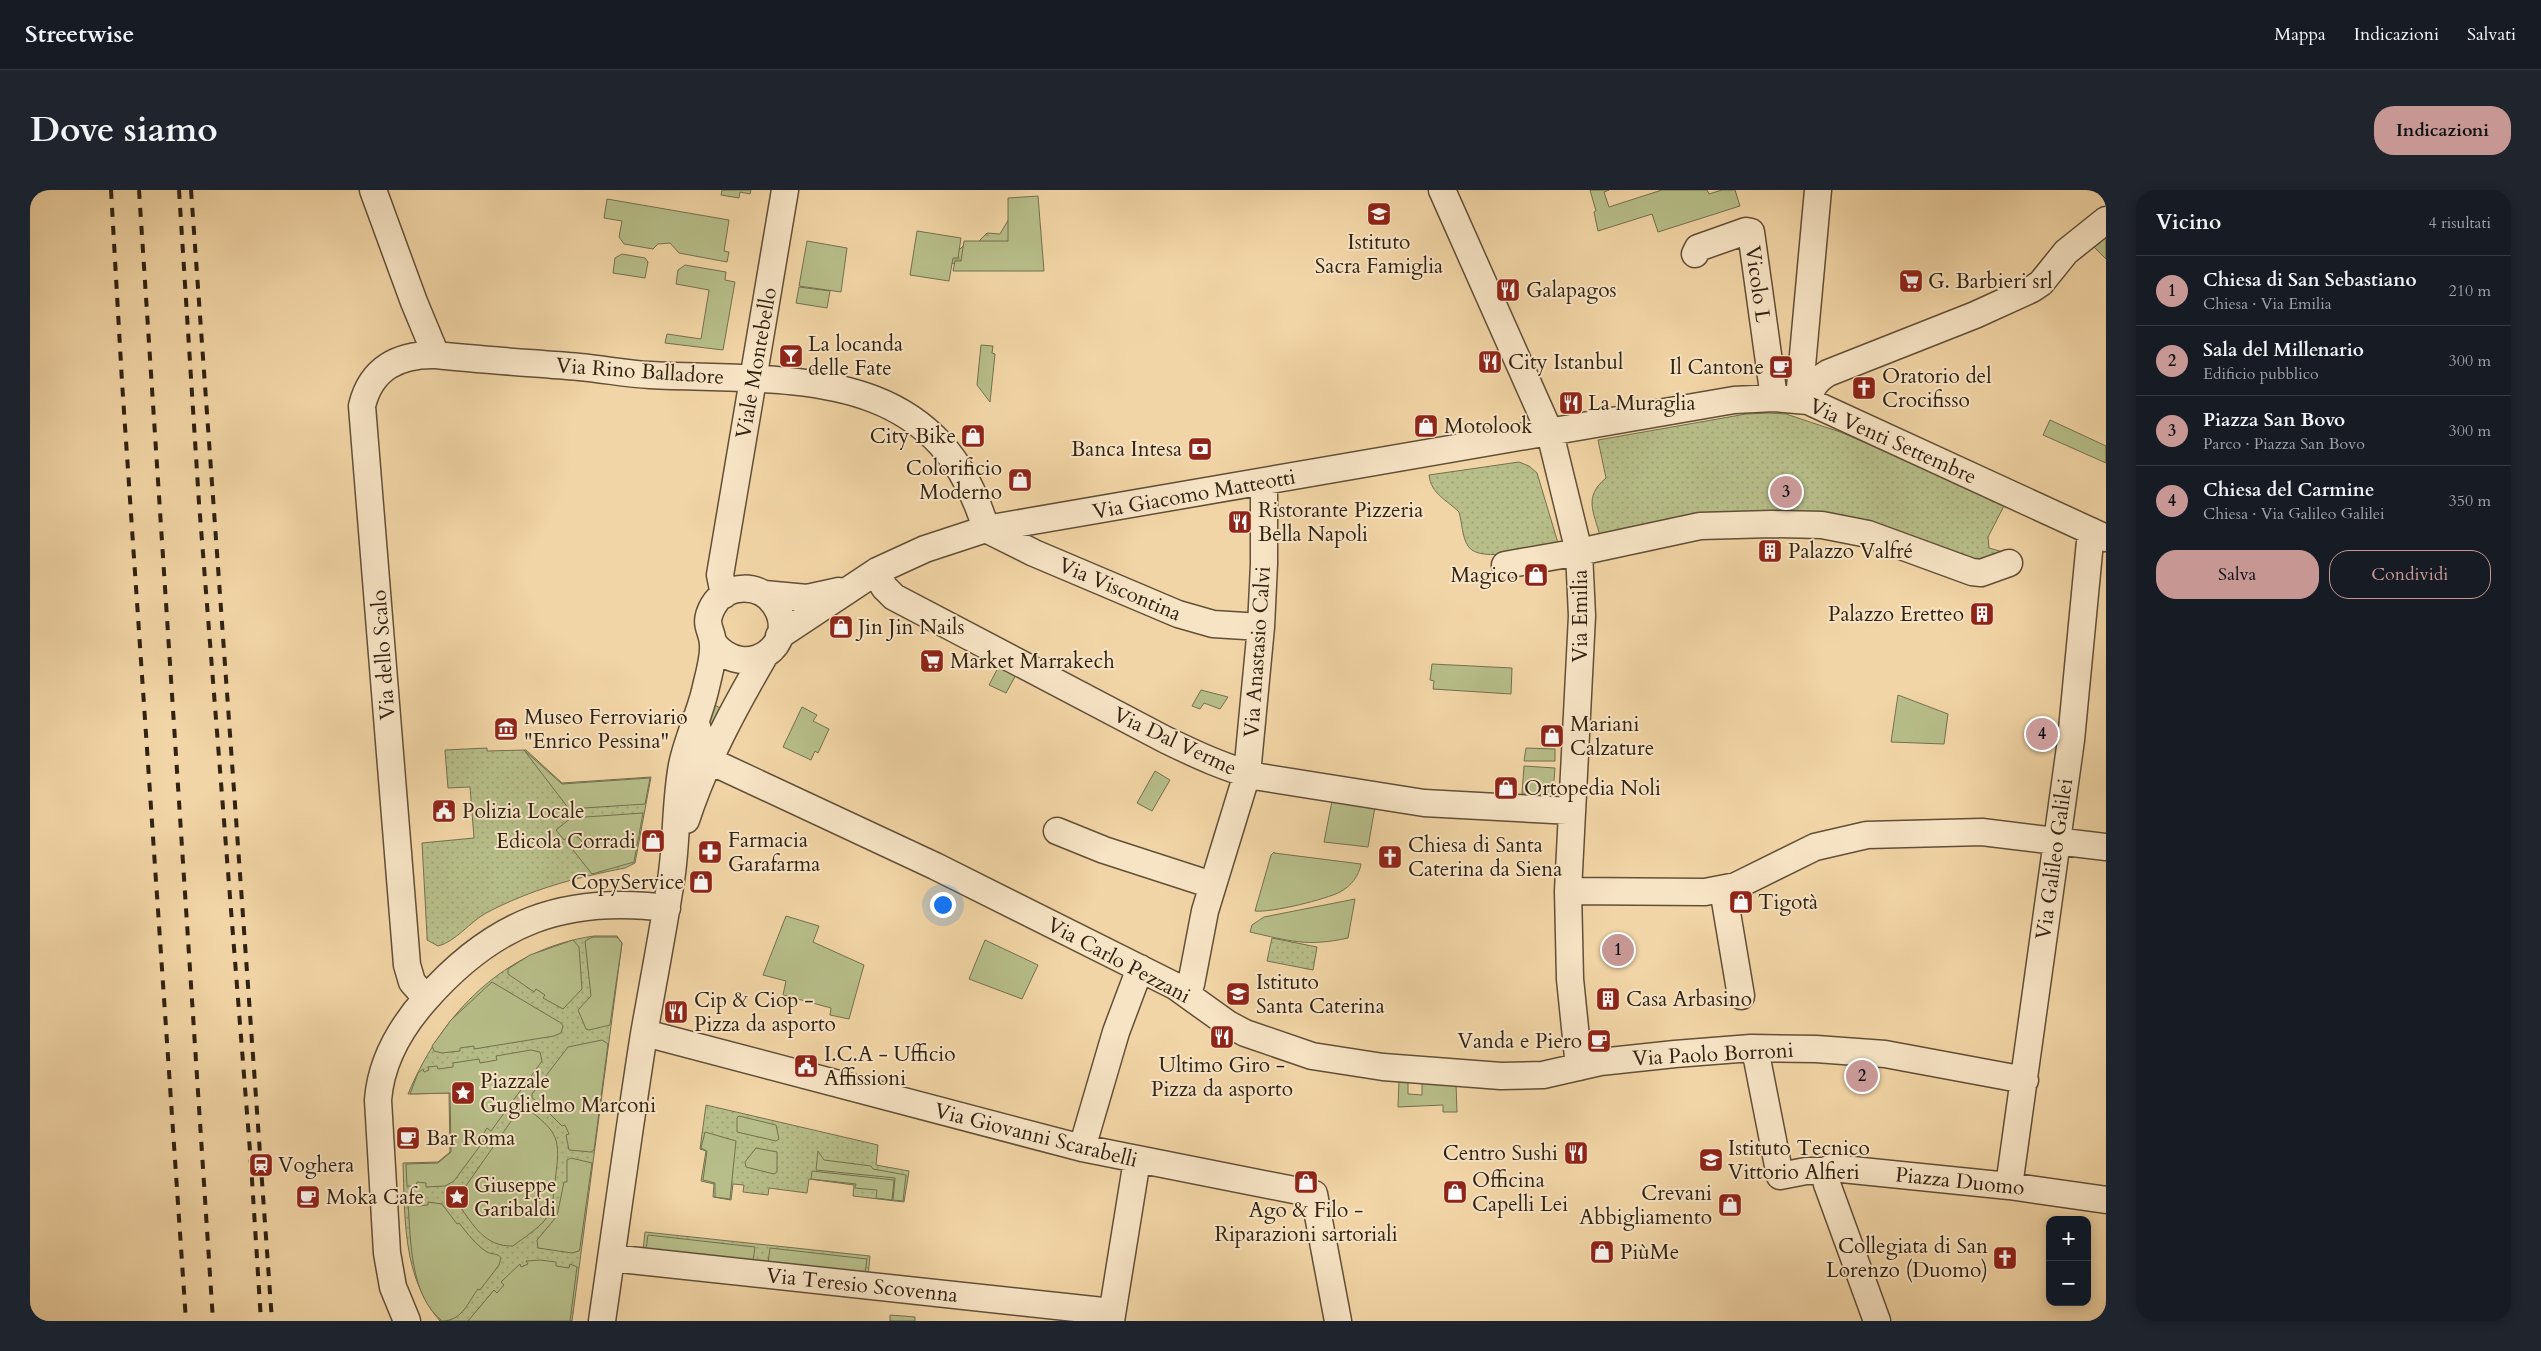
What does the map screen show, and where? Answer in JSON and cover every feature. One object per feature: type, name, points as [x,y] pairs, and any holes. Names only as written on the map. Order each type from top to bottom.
[{"type":"street","points":[[373,190],[414,302],[436,355]]},
{"type":"street","name":"Viale Montebello","points":[[724,595],[720,575],[785,190]]},
{"type":"street","name":"Via Emilia","points":[[1442,190],[1550,433],[1579,552],[1582,616],[1568,890],[1570,979],[1579,1067]]},
{"type":"street","points":[[1804,400],[1818,190]]},
{"type":"street","points":[[1804,400],[1818,379],[1828,373],[1975,314],[2041,284],[2066,252],[2106,220]]},
{"type":"street","name":"Vicolo L","points":[[1695,254],[1698,248],[1746,231],[1751,232],[1774,398]]},
{"type":"street","name":"Via dello Scalo","points":[[426,998],[412,982],[407,965],[362,406],[367,388],[380,372],[398,360],[417,354],[436,355]]},
{"type":"street","name":"Via Rino Balladore","points":[[436,355],[648,375],[775,380],[853,392],[906,415],[929,432],[954,460],[978,502],[986,529]]},
{"type":"street","name":"Via Venti Settembre","points":[[1550,433],[1713,403],[1774,398],[1804,400],[1830,409],[2098,534]]},
{"type":"street","name":"Via Giacomo Matteotti","points":[[849,588],[823,596],[808,598],[741,588],[724,595],[715,603],[709,618],[709,634],[720,652],[737,661],[747,661],[772,646],[849,588],[877,571],[925,549],[986,529],[1550,433]]},
{"type":"street","name":"Via Anastasio Calvi","points":[[1186,992],[1191,984],[1212,886],[1247,774],[1261,627],[1264,564],[1264,482]]},
{"type":"street","points":[[1506,565],[1579,552],[1700,526],[1822,525],[1868,534],[1972,572],[1982,573],[2009,564]]},
{"type":"street","name":"Via Viscontina","points":[[986,529],[1034,553],[1178,614],[1213,624],[1261,627]]},
{"type":"street","name":"Via Galileo Galilei","points":[[2009,1186],[2025,1080],[2098,534]]},
{"type":"street","name":"Viale Montebello","points":[[725,542],[734,564],[757,591]]},
{"type":"street","name":"Via Dal Verme","points":[[877,571],[884,587],[894,597],[1175,744],[1247,774],[1424,803],[1572,811]]},
{"type":"street","points":[[757,591],[776,605],[779,613],[772,646]]},
{"type":"street","name":"Via Giacomo Matteotti","points":[[602,1321],[644,1033],[675,854],[682,765],[704,693],[714,644]]},
{"type":"street","name":"Via Giacomo Matteotti","points":[[675,854],[692,801],[710,761],[736,706],[772,646]]},
{"type":"street","points":[[695,720],[704,750],[710,761]]},
{"type":"street","name":"Via Carlo Pezzani","points":[[710,761],[935,866],[1140,968],[1186,992],[1228,1024],[1245,1033],[1295,1051],[1329,1060],[1383,1067],[1492,1076],[1543,1075],[1579,1067]]},
{"type":"street","points":[[1056,831],[1104,850],[1212,886]]},
{"type":"street","points":[[1568,890],[1704,892],[1723,889],[1757,877],[1815,847],[1867,835],[1982,832],[2106,847]]},
{"type":"street","points":[[1723,889],[1741,996]]},
{"type":"street","points":[[406,1321],[393,1287],[386,1253],[378,1100],[381,1077],[387,1056],[404,1027],[426,998],[447,975],[480,947],[515,926],[545,915],[585,907],[643,905],[666,908]]},
{"type":"street","points":[[1082,1148],[1116,1032],[1140,968]]},
{"type":"street","name":"Via Giovanni Scarabelli","points":[[644,1033],[1082,1148],[1314,1194],[1338,1321]]},
{"type":"street","name":"Via Paolo Borroni","points":[[1579,1067],[1600,1062],[1751,1048],[1885,1054],[2025,1080]]},
{"type":"street","name":"Piazza Duomo","points":[[1751,1048],[1757,1059],[1780,1176],[1806,1171],[1824,1171],[1832,1168],[2009,1186],[2106,1200]]},
{"type":"street","points":[[1112,1316],[1137,1160]]},
{"type":"street","points":[[1824,1171],[1826,1184],[1877,1321]]},
{"type":"street","name":"Via Teresio Scovenna","points":[[611,1258],[1112,1316]]},
{"type":"green space","points":[[722,190],[751,190],[750,194],[740,192],[739,198],[721,195]]},
{"type":"green space","points":[[1590,190],[1609,190],[1604,192],[1609,207],[1662,190],[1707,190],[1709,194],[1722,190],[1735,190],[1740,206],[1658,232],[1652,214],[1598,231],[1594,212],[1596,211]]},
{"type":"green space","points":[[1038,196],[1044,271],[953,271],[955,261],[961,261],[964,241],[1008,241],[1008,198]]},
{"type":"green space","points":[[607,199],[729,220],[724,251],[729,252],[727,262],[679,253],[670,243],[658,244],[653,249],[624,244],[619,237],[622,221],[604,218]]},
{"type":"green space","points":[[1010,217],[1023,237],[959,263],[949,264],[954,255],[964,245],[978,242],[987,233],[1000,234]]},
{"type":"green space","points":[[917,231],[961,238],[958,258],[953,258],[949,281],[910,275]]},
{"type":"green space","points":[[2106,233],[2106,259],[2091,244]]},
{"type":"green space","points":[[807,241],[847,248],[841,292],[799,286]]},
{"type":"green space","points":[[622,254],[645,258],[648,262],[645,278],[613,273],[615,258]]},
{"type":"green space","points":[[685,265],[726,272],[725,280],[735,282],[723,350],[665,343],[667,334],[701,339],[709,290],[676,284],[678,270]]},
{"type":"green space","points":[[799,287],[830,291],[827,308],[796,303]]},
{"type":"green space","points":[[981,345],[993,346],[992,353],[995,354],[990,402],[977,385]]},
{"type":"green space","points":[[1746,414],[1786,414],[1843,433],[2005,504],[1988,537],[1989,548],[2003,552],[1980,569],[1879,531],[1600,536],[1592,505],[1592,498],[1595,492],[1606,478],[1598,440]]},
{"type":"green space","points":[[2050,420],[2106,446],[2106,463],[2043,435]]},
{"type":"green space","points":[[1519,462],[1529,466],[1537,473],[1558,543],[1510,553],[1484,554],[1475,551],[1466,542],[1459,512],[1436,492],[1430,482],[1429,475]]},
{"type":"green space","points":[[1000,664],[1017,673],[1006,693],[989,685]]},
{"type":"green space","points":[[1432,664],[1512,668],[1511,694],[1433,689],[1434,681],[1430,680]]},
{"type":"green space","points":[[1201,690],[1228,697],[1220,709],[1204,703],[1200,709],[1192,706]]},
{"type":"green space","points":[[1898,695],[1948,714],[1944,744],[1891,742]]},
{"type":"green space","points":[[710,702],[725,711],[705,734]]},
{"type":"green space","points":[[802,707],[817,715],[813,721],[829,729],[818,753],[815,751],[811,760],[783,747]]},
{"type":"green space","points":[[487,748],[487,751],[526,750],[562,783],[651,777],[635,863],[625,868],[571,880],[520,897],[486,913],[456,936],[438,946],[427,940],[422,843],[474,838],[470,787],[448,788],[445,750]]},
{"type":"green space","points":[[1526,748],[1555,749],[1555,761],[1524,761]]},
{"type":"green space","points":[[524,750],[562,784],[650,778],[645,804],[569,809]]},
{"type":"green space","points":[[1524,766],[1555,768],[1553,793],[1551,795],[1522,794]]},
{"type":"green space","points":[[1155,771],[1170,780],[1152,811],[1137,803]]},
{"type":"green space","points":[[1332,801],[1375,807],[1368,847],[1324,842]]},
{"type":"green space","points":[[643,813],[634,862],[592,874],[573,850],[582,842],[574,832],[564,840],[556,830],[571,818]]},
{"type":"green space","points":[[1274,852],[1361,864],[1354,880],[1340,892],[1299,905],[1255,911],[1271,855]]},
{"type":"green space","points":[[1355,899],[1348,938],[1334,941],[1299,942],[1250,932],[1252,925],[1264,917]]},
{"type":"green space","points":[[786,916],[819,926],[813,942],[864,965],[849,1019],[830,1015],[831,1008],[783,995],[786,981],[763,975]]},
{"type":"green space","points":[[594,936],[617,936],[622,943],[572,1321],[440,1321],[418,1285],[412,1266],[404,1204],[403,1163],[438,1162],[450,1152],[449,1093],[408,1094],[422,1064],[439,1037],[458,1012],[480,990],[505,970],[532,955],[562,943]]},
{"type":"green space","points":[[593,937],[617,937],[622,943],[610,1025],[589,1030],[586,1029],[578,1010],[591,996],[585,941]]},
{"type":"green space","points":[[1272,938],[1317,947],[1313,970],[1267,961]]},
{"type":"green space","points":[[573,940],[579,947],[582,989],[563,1009],[543,998],[545,995],[536,989],[534,992],[508,974],[508,969],[530,955]]},
{"type":"green space","points":[[985,940],[1038,965],[1022,999],[969,979]]},
{"type":"green space","points":[[492,982],[561,1023],[563,1026],[561,1033],[554,1036],[474,1049],[474,1046],[460,1048],[460,1051],[442,1053],[434,1051],[432,1046],[451,1020]]},
{"type":"green space","points":[[602,1040],[608,1044],[594,1150],[591,1152],[569,1150],[566,1135],[569,1134],[565,1125],[562,1126],[546,1110],[548,1107],[543,1102],[541,1104],[532,1098],[532,1094],[568,1047]]},
{"type":"green space","points":[[531,1050],[540,1052],[542,1061],[491,1131],[487,1128],[482,1136],[485,1139],[454,1181],[445,1186],[426,1187],[426,1183],[417,1182],[416,1186],[407,1186],[406,1164],[438,1163],[451,1152],[450,1093],[410,1094],[418,1073],[423,1069],[424,1072],[429,1070],[428,1067],[437,1066],[438,1069],[453,1067],[453,1063],[479,1059],[480,1063],[497,1060],[496,1056]]},
{"type":"green space","points":[[1399,1080],[1408,1081],[1408,1094],[1422,1095],[1422,1082],[1456,1084],[1457,1112],[1443,1112],[1443,1105],[1398,1107]]},
{"type":"green space","points":[[706,1105],[878,1145],[876,1165],[909,1171],[904,1202],[853,1196],[854,1185],[809,1179],[807,1193],[769,1188],[768,1195],[743,1192],[744,1185],[733,1184],[731,1200],[713,1197],[714,1184],[701,1181],[706,1151],[700,1149]]},
{"type":"green space","points":[[524,1106],[551,1130],[555,1137],[558,1155],[553,1201],[550,1212],[539,1227],[513,1246],[503,1245],[487,1239],[469,1220],[459,1205],[461,1193],[521,1107]]},
{"type":"green space","points":[[739,1116],[776,1125],[779,1139],[776,1141],[737,1132],[737,1118]]},
{"type":"green space","points":[[705,1132],[736,1141],[730,1199],[715,1197],[715,1183],[703,1180],[707,1151],[701,1148]]},
{"type":"green space","points":[[756,1148],[777,1152],[777,1172],[774,1174],[746,1167],[745,1162]]},
{"type":"green space","points":[[818,1151],[824,1160],[871,1166],[873,1169],[906,1175],[903,1201],[893,1200],[895,1178],[816,1170]]},
{"type":"green space","points":[[571,1158],[592,1163],[579,1251],[572,1253],[538,1248],[537,1240],[557,1216],[564,1182],[567,1182],[567,1160]]},
{"type":"green space","points":[[812,1171],[894,1180],[892,1200],[876,1198],[877,1190],[855,1188],[856,1184],[811,1179]]},
{"type":"green space","points":[[418,1202],[418,1206],[428,1205],[428,1202],[442,1204],[457,1224],[459,1223],[479,1246],[501,1258],[499,1265],[460,1314],[449,1320],[442,1321],[431,1310],[418,1283],[414,1267],[408,1204]]},
{"type":"green space","points":[[645,1232],[870,1256],[868,1277],[643,1251]]},
{"type":"green space","points":[[648,1235],[755,1247],[753,1261],[646,1249]]},
{"type":"green space","points":[[770,1248],[867,1259],[865,1274],[768,1263]]},
{"type":"green space","points":[[526,1261],[556,1262],[556,1266],[569,1268],[570,1264],[577,1267],[570,1321],[468,1321],[494,1290],[497,1293],[504,1285],[501,1282],[520,1264],[521,1267],[528,1264]]},
{"type":"green space","points":[[890,1315],[915,1317],[915,1321],[890,1321]]},
{"type":"railway","points":[[111,190],[122,382],[186,1321]]},
{"type":"railway","points":[[139,190],[213,1321]]},
{"type":"railway","points":[[179,190],[199,503],[251,1164],[261,1321]]},
{"type":"railway","points":[[191,190],[272,1321]]},
{"type":"place","name":"Istituto Sacra Famiglia","points":[[1379,214]]},
{"type":"place","name":"G. Barbieri srl","points":[[1911,281]]},
{"type":"place","name":"Galapagos","points":[[1508,290]]},
{"type":"place","name":"La locanda delle Fate","points":[[791,356]]},
{"type":"place","name":"City Istanbul","points":[[1490,362]]},
{"type":"place","name":"Il Cantone","points":[[1781,367]]},
{"type":"place","name":"Oratorio del Crocifisso","points":[[1864,388]]},
{"type":"place","name":"La Muraglia","points":[[1571,403]]},
{"type":"place","name":"Motolook","points":[[1426,426]]},
{"type":"place","name":"City Bike","points":[[973,436]]},
{"type":"place","name":"Banca Intesa","points":[[1200,449]]},
{"type":"place","name":"Colorificio Moderno","points":[[1020,480]]},
{"type":"place","name":"Piazza San Bovo","points":[[1786,492]]},
{"type":"place","name":"Ristorante Pizzeria Bella Napoli","points":[[1240,522]]},
{"type":"place","name":"Palazzo Valfré","points":[[1770,551]]},
{"type":"place","name":"Magico","points":[[1536,575]]},
{"type":"place","name":"Palazzo Eretteo","points":[[1982,614]]},
{"type":"place","name":"Jin Jin Nails","points":[[841,627]]},
{"type":"place","name":"Market Marrakech","points":[[932,661]]},
{"type":"place","name":"Museo Ferroviario \"Enrico Pessina\"","points":[[506,729]]},
{"type":"place","name":"Chiesa del Carmine","points":[[2042,734]]},
{"type":"place","name":"Mariani Calzature","points":[[1552,736]]},
{"type":"place","name":"Ortopedia Noli","points":[[1506,788]]},
{"type":"place","name":"Polizia Locale","points":[[444,811]]},
{"type":"place","name":"Edicola Corradi","points":[[653,841]]},
{"type":"place","name":"Farmacia Garafarma","points":[[710,852]]},
{"type":"place","name":"Chiesa di Santa Caterina da Siena","points":[[1390,857]]},
{"type":"place","name":"CopyService","points":[[701,882]]},
{"type":"place","name":"Tigotà","points":[[1741,902]]},
{"type":"place","name":"Chiesa di San Sebastiano","points":[[1618,950]]},
{"type":"place","name":"Istituto Santa Caterina","points":[[1238,994]]},
{"type":"place","name":"Casa Arbasino","points":[[1608,999]]},
{"type":"place","name":"Cip & Ciop - Pizza da asporto","points":[[676,1012]]},
{"type":"place","name":"Ultimo Giro - Pizza da asporto","points":[[1222,1037]]},
{"type":"place","name":"Vanda e Piero","points":[[1599,1041]]},
{"type":"place","name":"I.C.A - Ufficio Affissioni","points":[[806,1066]]},
{"type":"place","name":"Sala del Millenario","points":[[1862,1076]]},
{"type":"place","name":"Piazzale Guglielmo Marconi","points":[[463,1093]]},
{"type":"place","name":"Bar Roma","points":[[408,1138]]},
{"type":"place","name":"Centro Sushi","points":[[1576,1153]]},
{"type":"place","name":"Istituto Tecnico Vittorio Alfieri","points":[[1711,1160]]},
{"type":"place","name":"Voghera","points":[[261,1165]]},
{"type":"place","name":"Ago & Filo - Riparazioni sartoriali","points":[[1306,1182]]},
{"type":"place","name":"Officina Capelli Lei","points":[[1455,1192]]},
{"type":"place","name":"Moka Cafe","points":[[308,1197]]},
{"type":"place","name":"Giuseppe Garibaldi","points":[[457,1197]]},
{"type":"place","name":"Crevani Abbigliamento","points":[[1730,1205]]},
{"type":"place","name":"PiùMe","points":[[1602,1252]]},
{"type":"place","name":"Collegiata di San Lorenzo (Duomo)","points":[[2005,1258]]}]
